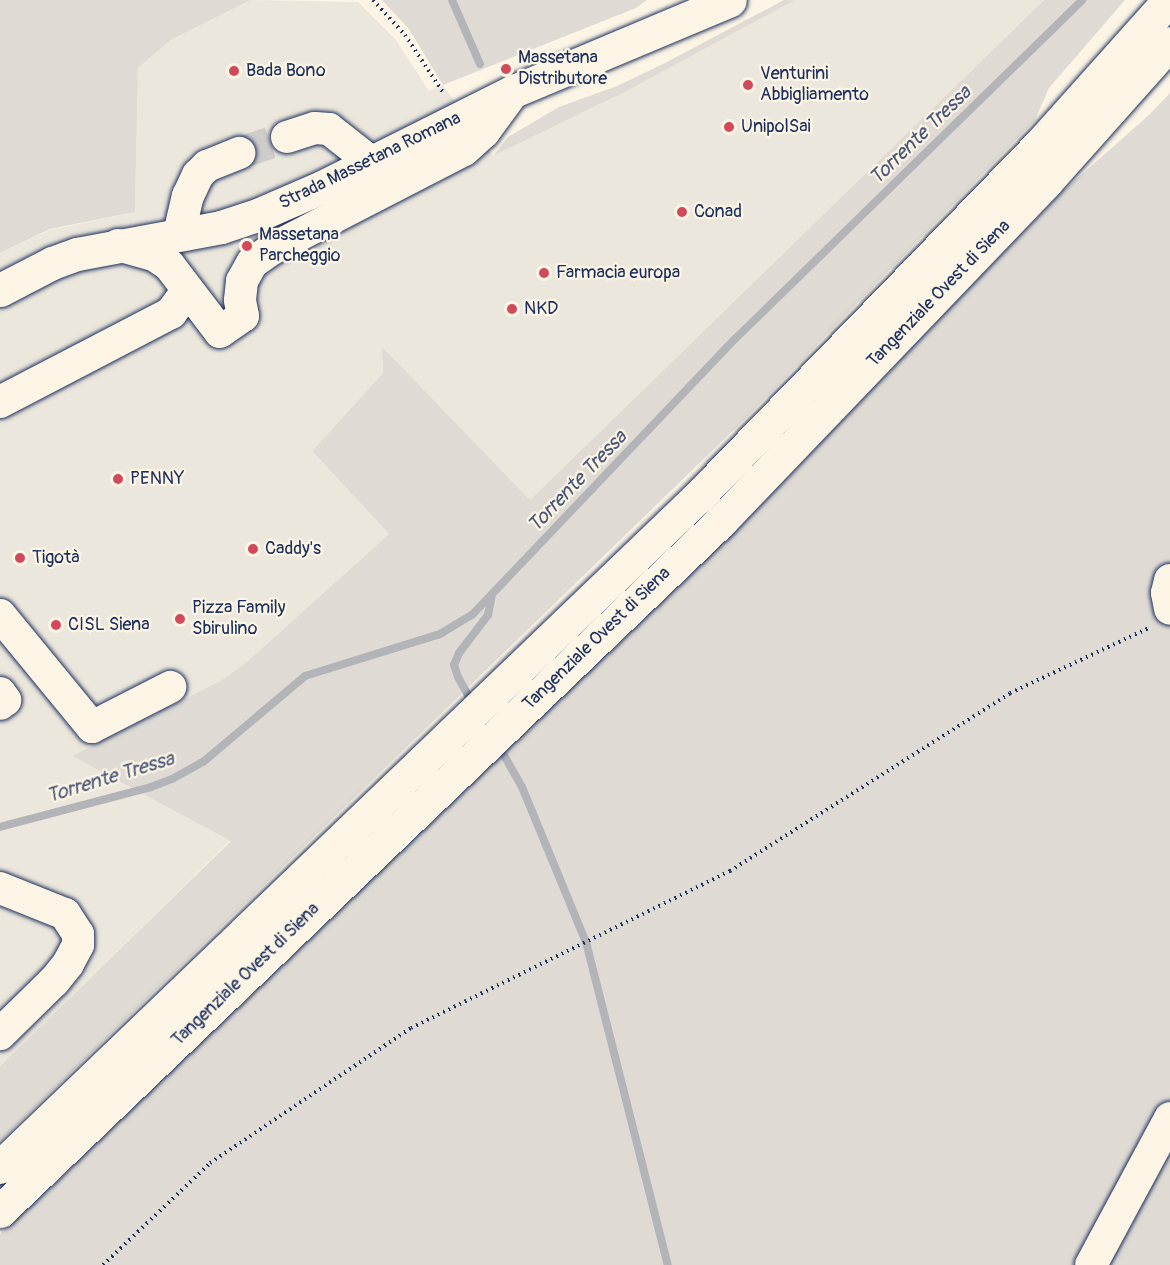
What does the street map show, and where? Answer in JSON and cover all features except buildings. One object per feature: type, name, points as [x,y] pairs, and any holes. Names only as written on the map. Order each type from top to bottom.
[{"type":"main road","name":"Strada Massetana Romana","points":[[0,290],[60,260],[118,245],[243,220],[371,162],[514,91],[730,0]]},
{"type":"main road","points":[[1042,142],[1152,0]]},
{"type":"main road","name":"Tangenziale Ovest di Siena","points":[[0,1167],[698,497],[1042,142],[1169,0]]},
{"type":"main road","name":"Tangenziale Ovest di Siena","points":[[0,1211],[722,520],[1046,182],[1170,43]]},
{"type":"main road","points":[[1046,182],[1170,78]]},
{"type":"street","points":[[118,245],[161,258],[187,291],[231,324],[240,300],[242,281],[252,263],[272,249],[464,150],[484,132],[514,91]]},
{"type":"street","points":[[287,137],[315,128],[329,129],[371,162]]},
{"type":"street","points":[[178,234],[188,196],[198,175],[207,166],[240,153]]},
{"type":"street","points":[[0,402],[171,313],[187,291]]},
{"type":"street","points":[[1162,617],[1170,580]]},
{"type":"street","points":[[0,615],[92,727],[170,687]]},
{"type":"street","points":[[0,693],[5,700],[0,705]]},
{"type":"street","points":[[0,888],[65,914],[78,934],[78,945],[68,964],[54,981],[0,1034]]},
{"type":"street","points":[[1091,1265],[1170,1118]]},
{"type":"path","points":[[373,0],[405,36],[461,116]]},
{"type":"path","points":[[103,1265],[210,1163],[411,1028],[730,871],[1010,693],[1162,617]]},
{"type":"shaded area","points":[[0,0],[251,0],[171,40],[138,68],[135,212],[50,229],[0,253]]},
{"type":"shaded area","points":[[251,0],[358,2],[396,40],[429,91],[443,85],[493,156],[627,91],[795,0],[1044,0],[530,500],[382,348],[383,373],[312,451],[389,534],[248,661],[222,680],[72,756],[231,840],[0,1066],[0,253],[50,230],[135,212],[138,68],[171,40]]},
{"type":"shaded area","points":[[382,0],[647,0],[636,8],[443,85],[409,29]]},
{"type":"shaded area","points":[[784,0],[795,0],[627,91],[493,156],[508,137],[559,107],[617,86]]},
{"type":"shaded area","points":[[1044,0],[1125,0],[1049,88],[1035,120],[747,417],[0,1141],[0,1066],[231,841],[72,756],[222,680],[248,661],[389,534],[312,451],[383,373],[382,347],[530,500]]},
{"type":"shaded area","points":[[1170,93],[1170,1103],[1080,1265],[0,1265],[0,1234],[727,536],[1063,191],[1149,115]]},
{"type":"shaded area","points":[[1170,1153],[1170,1265],[1100,1265],[1145,1173]]},
{"type":"waterway","points":[[452,0],[480,64]]},
{"type":"waterway","name":"Torrente Tressa","points":[[0,827],[151,787],[172,779],[203,762],[305,676],[440,634],[472,615],[734,340],[1082,0]]},
{"type":"waterway","points":[[473,704],[454,665],[459,653],[488,615],[492,595]]},
{"type":"waterway","points":[[497,743],[522,787],[586,942],[668,1265]]},
{"type":"tunnel","points":[[240,153],[287,137]]},
{"type":"place","name":"Massetana Distributore","points":[[506,69]]},
{"type":"place","name":"Bada Bono","points":[[234,71]]},
{"type":"place","name":"Venturini Abbigliamento","points":[[748,85]]},
{"type":"place","name":"UnipolSai","points":[[729,127]]},
{"type":"place","name":"Conad","points":[[682,212]]},
{"type":"place","name":"Massetana Parcheggio","points":[[247,246]]},
{"type":"place","name":"Farmacia europa","points":[[544,273]]},
{"type":"place","name":"NKD","points":[[512,309]]},
{"type":"place","name":"PENNY","points":[[118,479]]},
{"type":"place","name":"Caddy's","points":[[253,549]]},
{"type":"place","name":"Tigotà","points":[[20,558]]},
{"type":"place","name":"Pizza Family Sbirulino","points":[[180,619]]},
{"type":"place","name":"CISL Siena","points":[[56,625]]}]
